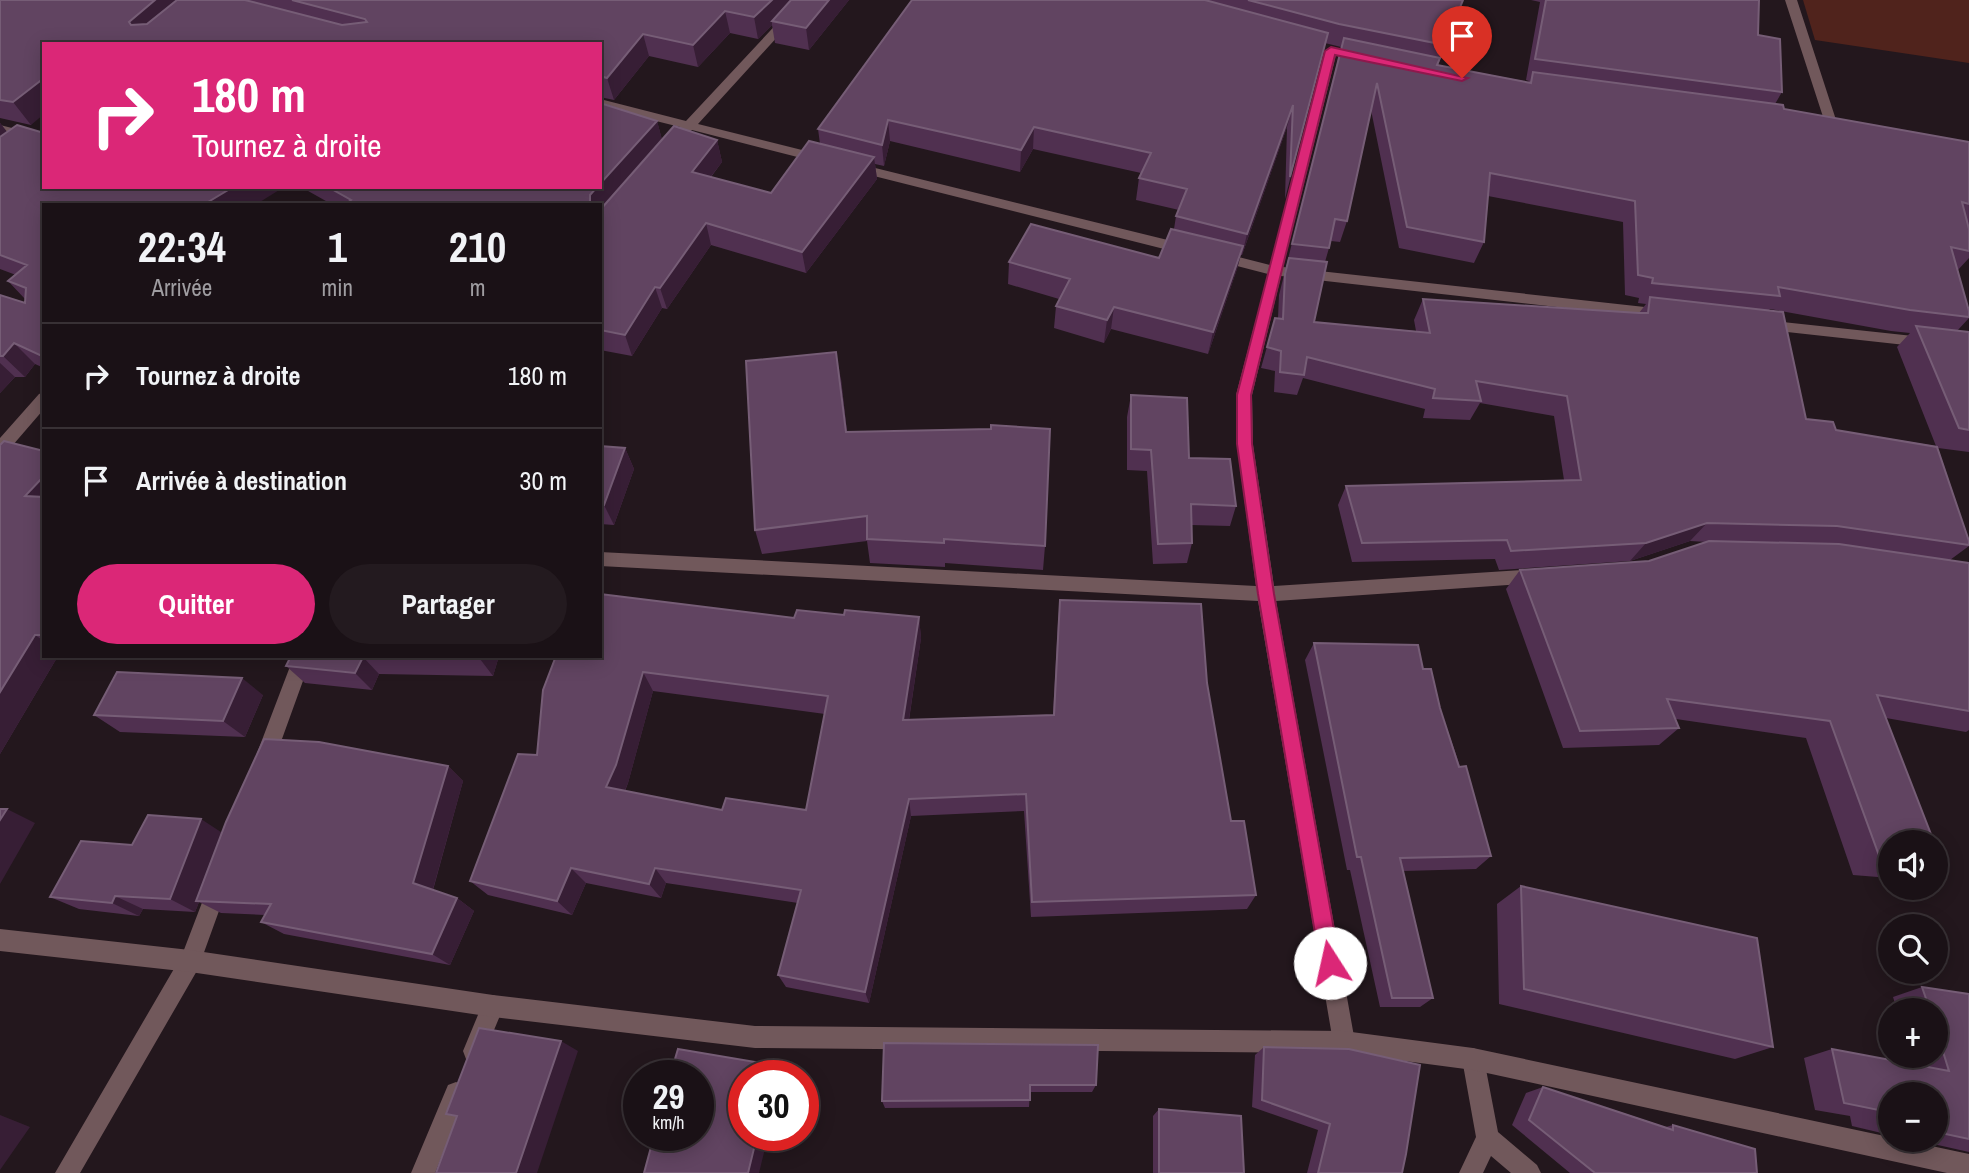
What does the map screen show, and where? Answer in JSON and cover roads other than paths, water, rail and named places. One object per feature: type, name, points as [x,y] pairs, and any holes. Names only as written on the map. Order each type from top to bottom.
[{"type":"street","points":[[671,146],[805,0]]},
{"type":"street","points":[[1791,0],[1831,126]]},
{"type":"street","points":[[1331,51],[1244,395],[1245,444],[1266,594],[1344,1042]]},
{"type":"street","points":[[602,104],[1276,271],[1678,315]]},
{"type":"street","points":[[0,129],[41,136]]},
{"type":"street","points":[[18,151],[41,136]]},
{"type":"street","points":[[1747,323],[1969,347]]},
{"type":"street","points":[[0,449],[42,400]]},
{"type":"street","points":[[602,559],[1266,594],[1561,575]]},
{"type":"street","points":[[256,783],[302,658]]},
{"type":"street","points":[[67,1173],[190,961],[223,872]]},
{"type":"street","points":[[0,940],[190,961],[493,1006],[755,1037],[1344,1042],[1472,1059],[1969,1166]]},
{"type":"street","points":[[423,1173],[493,1006]]},
{"type":"street","points":[[1471,1173],[1488,1138],[1472,1059]]},
{"type":"street","points":[[1488,1138],[1529,1173]]}]
